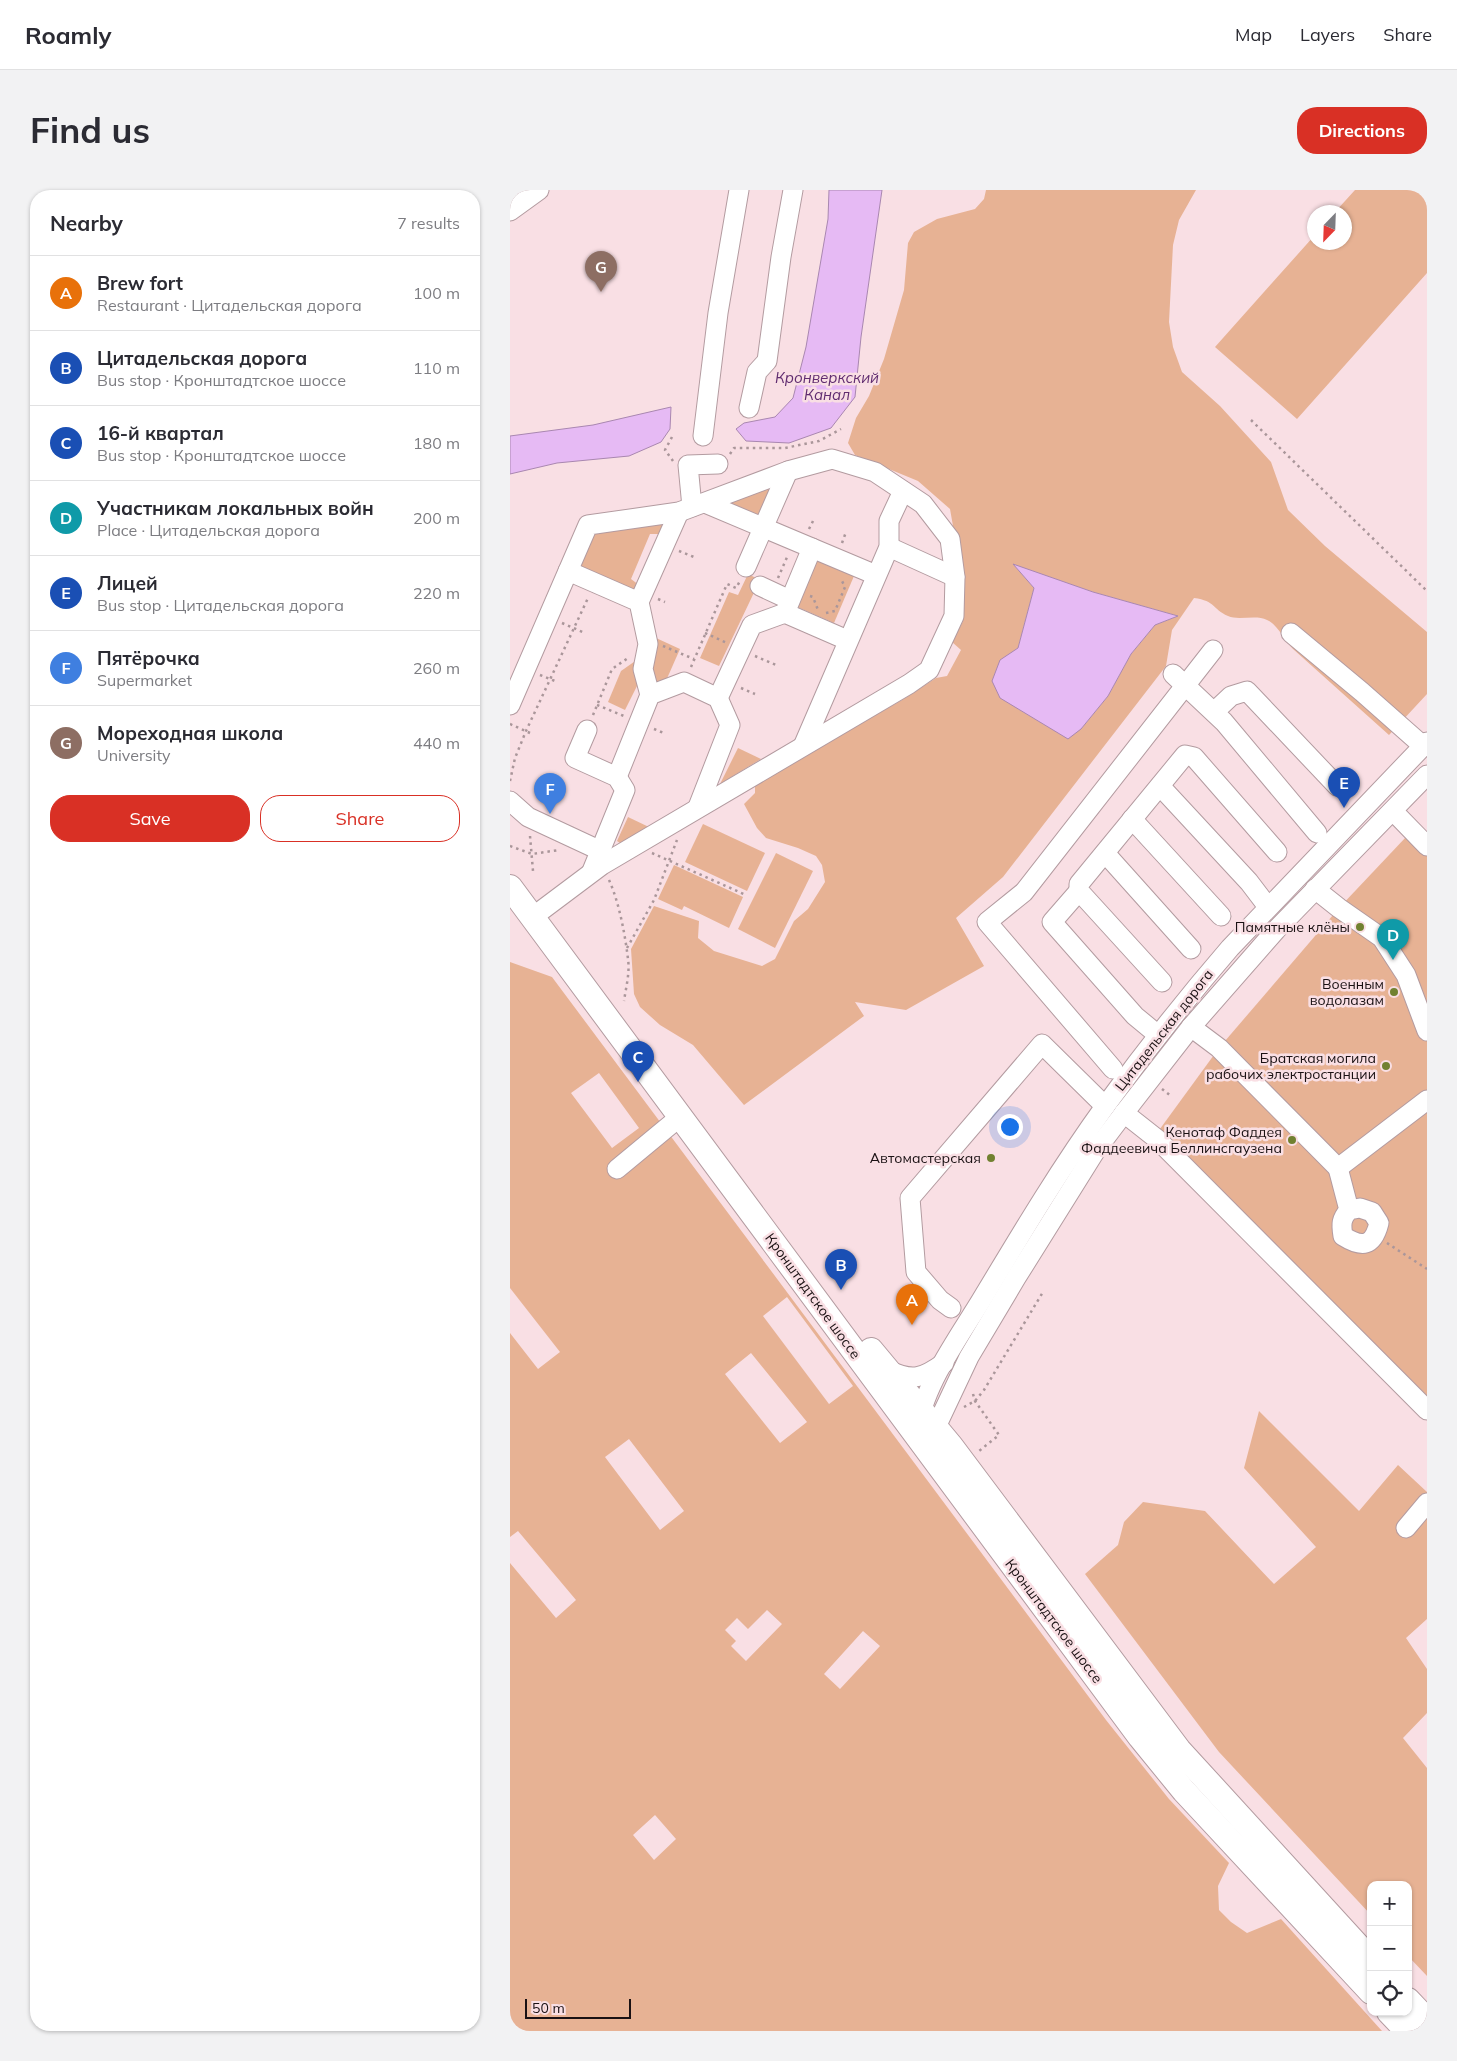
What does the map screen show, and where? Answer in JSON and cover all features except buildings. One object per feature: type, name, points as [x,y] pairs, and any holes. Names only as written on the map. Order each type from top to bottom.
[{"type":"main road","name":"Кронштадтское шоссе","points":[[511,890],[534,916],[764,1228],[925,1424],[1178,1750],[1367,1956]]},
{"type":"main road","name":"Кронштадтское шоссе","points":[[764,1228],[813,1281],[888,1370],[1161,1764],[1367,1988]]},
{"type":"main road","points":[[1412,2004],[1427,2020]]},
{"type":"main road","points":[[1393,2016],[1407,2031]]},
{"type":"street","points":[[510,211],[539,190]]},
{"type":"street","points":[[703,436],[718,313],[739,190]]},
{"type":"street","points":[[749,408],[757,372],[767,361],[792,190]]},
{"type":"street","points":[[510,705],[588,525],[692,508],[788,472],[832,459],[875,472],[923,504],[950,539],[955,577],[954,616],[929,670],[909,684],[698,806],[635,846],[598,863],[534,916]]},
{"type":"street","points":[[617,777],[650,695],[643,669],[647,641],[638,602],[692,508],[688,465],[718,464]]},
{"type":"street","points":[[746,567],[788,472]]},
{"type":"street","points":[[804,744],[889,547],[889,521],[903,491]]},
{"type":"street","points":[[692,508],[764,528],[876,575]]},
{"type":"street","points":[[889,547],[955,577]]},
{"type":"street","points":[[718,698],[752,625],[788,606],[812,548]]},
{"type":"street","points":[[568,571],[638,602]]},
{"type":"street","points":[[760,586],[815,626],[848,640]]},
{"type":"street","points":[[1291,633],[1425,744]]},
{"type":"street","points":[[1113,1069],[987,922],[1024,892],[1179,680],[1213,650]]},
{"type":"street","points":[[1179,680],[1214,712],[1317,833]]},
{"type":"street","points":[[650,695],[684,682],[718,698],[730,725],[698,806]]},
{"type":"street","points":[[1214,712],[1231,696],[1247,691],[1337,786]]},
{"type":"street","points":[[587,730],[575,758],[617,777],[625,790],[598,863]]},
{"type":"street","name":"Цитадельская дорога","points":[[925,1424],[944,1362],[1051,1187],[1105,1106],[1199,984],[1268,907],[1425,744]]},
{"type":"street","points":[[1158,1036],[1135,1016],[1052,922],[1079,891],[1079,884],[1185,755],[1194,757],[1276,852]]},
{"type":"street","name":"Цитадельская дорога","points":[[925,1424],[969,1357],[1096,1150],[1191,1026],[1315,889],[1427,775]]},
{"type":"street","points":[[1160,786],[1249,882],[1268,907]]},
{"type":"street","points":[[510,801],[528,817],[598,863]]},
{"type":"street","points":[[1393,811],[1427,846]]},
{"type":"street","points":[[1132,819],[1221,916]]},
{"type":"street","points":[[1105,853],[1191,949]]},
{"type":"street","points":[[1315,889],[1382,938],[1406,975],[1427,1031]]},
{"type":"street","points":[[1079,891],[1162,982]]},
{"type":"street","points":[[1191,1026],[1219,1048],[1338,1168],[1349,1210]]},
{"type":"street","points":[[952,1308],[940,1300],[916,1272],[910,1198],[1042,1044],[1105,1106]]},
{"type":"street","points":[[1338,1168],[1427,1100]]},
{"type":"street","points":[[1124,1113],[1164,1146],[1427,1410]]},
{"type":"street","points":[[616,1169],[681,1116]]},
{"type":"street","points":[[1360,1208],[1372,1212],[1379,1223],[1376,1236],[1367,1243],[1354,1243],[1343,1236],[1341,1224],[1349,1210],[1360,1208]]},
{"type":"street","points":[[888,1370],[899,1376],[916,1378],[928,1374],[944,1362]]},
{"type":"street","points":[[1406,1528],[1427,1503]]},
{"type":"path","points":[[1252,420],[1427,590]]},
{"type":"path","points":[[718,464],[726,461],[734,448],[785,448],[819,442],[841,429]]},
{"type":"path","points":[[672,438],[665,450],[676,464],[688,465]]},
{"type":"path","points":[[810,526],[813,521]]},
{"type":"path","points":[[842,541],[846,532]]},
{"type":"path","points":[[815,626],[819,614],[835,611],[845,587],[837,571],[841,560]]},
{"type":"path","points":[[684,682],[727,584],[736,588],[746,567]]},
{"type":"path","points":[[510,781],[515,758],[526,731],[595,582]]},
{"type":"path","points":[[548,617],[585,634]]},
{"type":"path","points":[[705,634],[776,665]]},
{"type":"path","points":[[587,730],[612,668],[647,641],[694,659]]},
{"type":"path","points":[[510,724],[530,733]]},
{"type":"path","points":[[528,817],[533,871]]},
{"type":"path","points":[[626,950],[654,900],[671,860],[679,833]]},
{"type":"path","points":[[510,846],[532,854]]},
{"type":"path","points":[[635,846],[671,860],[746,895]]},
{"type":"path","points":[[598,863],[614,892],[628,960],[628,979],[624,1001]]},
{"type":"path","points":[[1376,1236],[1427,1269]]},
{"type":"path","points":[[964,1407],[975,1401],[984,1390],[1043,1292]]},
{"type":"path","points":[[973,1394],[975,1401],[999,1435],[980,1451]]},
{"type":"shaded area","points":[[986,190],[1196,190],[1179,220],[1173,245],[1169,322],[1173,347],[1182,372],[1220,406],[1271,462],[1288,510],[1325,546],[1427,632],[1427,694],[1389,735],[1293,649],[1271,622],[1263,618],[1228,616],[1210,603],[1194,598],[1172,630],[1166,666],[1003,877],[956,918],[984,966],[906,1010],[855,1002],[864,1016],[744,1105],[693,1045],[660,1025],[640,1007],[634,994],[631,949],[654,906],[699,921],[698,938],[714,951],[762,966],[775,959],[794,921],[808,909],[825,882],[822,865],[816,856],[766,838],[757,828],[744,804],[755,793],[755,783],[902,700],[936,678],[947,676],[961,650],[952,642],[963,621],[962,577],[950,509],[918,481],[855,455],[848,443],[856,418],[869,396],[884,359],[904,290],[908,243],[914,232],[937,219],[975,209],[984,199]],"holes":[[[1014,565],[1093,592],[1178,616],[1155,625],[1131,654],[1108,696],[1081,729],[1000,661],[1018,648],[1034,588]]]},
{"type":"shaded area","points":[[1355,190],[1427,190],[1427,273],[1297,419],[1215,347],[1307,244],[1307,250],[1352,250],[1352,205],[1341,205]]},
{"type":"shaded area","points":[[776,483],[759,520],[718,503]]},
{"type":"shaded area","points":[[667,521],[662,534],[650,534],[631,579],[639,585],[636,593],[576,568],[592,532]]},
{"type":"shaded area","points":[[815,559],[854,576],[834,623],[795,606]]},
{"type":"shaded area","points":[[748,574],[760,580],[719,666],[700,658],[729,592],[738,595]]},
{"type":"shaded area","points":[[656,638],[680,649],[665,683],[657,685],[650,677]]},
{"type":"shaded area","points":[[641,657],[639,682],[625,710],[608,702],[621,671]]},
{"type":"shaded area","points":[[738,748],[761,759],[720,784]]},
{"type":"shaded area","points":[[628,817],[651,828],[623,845],[617,841]]},
{"type":"shaded area","points":[[703,824],[765,853],[747,891],[685,862]]},
{"type":"shaded area","points":[[1406,837],[1427,847],[1427,1397],[1157,1133],[1219,1048],[1339,908]]},
{"type":"shaded area","points":[[776,853],[813,871],[775,948],[738,929]]},
{"type":"shaded area","points":[[674,865],[743,897],[729,928],[684,906],[682,910],[658,899]]},
{"type":"shaded area","points":[[510,962],[552,977],[1106,1720],[1169,1799],[1229,1863],[1218,1886],[1219,1910],[1231,1922],[1247,1933],[1281,1919],[1382,2031],[510,2031],[510,1563],[556,1618],[576,1600],[518,1531],[510,1537],[510,1333],[538,1369],[560,1352],[510,1288]],"holes":[[[599,1073],[639,1128],[612,1148],[571,1093]],[[787,1297],[853,1386],[829,1404],[763,1316]],[[751,1353],[807,1422],[780,1443],[725,1374]],[[629,1439],[684,1511],[660,1530],[605,1457]],[[767,1610],[782,1624],[746,1661],[731,1646],[736,1641],[725,1630],[737,1618],[748,1629]],[[863,1631],[880,1646],[840,1689],[824,1674]],[[655,1815],[676,1839],[654,1860],[633,1835]]]},
{"type":"shaded area","points":[[1259,1411],[1359,1511],[1398,1465],[1427,1492],[1427,1619],[1406,1638],[1427,1669],[1427,1713],[1403,1738],[1427,1768],[1427,1976],[1412,1960],[1412,1881],[1367,1881],[1367,1911],[1219,1752],[1085,1574],[1118,1545],[1124,1522],[1143,1502],[1205,1511],[1274,1584],[1316,1547],[1244,1468]]},
{"type":"water","name":"Кронверкский Канал","points":[[829,190],[882,190],[861,337],[855,397],[831,428],[789,443],[746,441],[736,429],[744,423],[775,417],[793,398],[806,347],[828,219]]},
{"type":"water","points":[[671,407],[670,429],[661,442],[629,456],[557,463],[510,474],[510,436],[593,425]]},
{"type":"water","points":[[1013,564],[1093,592],[1178,616],[1155,625],[1131,654],[1108,696],[1081,729],[1068,739],[1000,698],[992,681],[1000,660],[1018,648],[1034,588]]},
{"type":"place","name":"Мореходная школа","points":[[601,292]]},
{"type":"place","name":"Лицей","points":[[1344,808]]},
{"type":"place","name":"Пятёрочка","points":[[550,814]]},
{"type":"place","name":"Памятные клёны","points":[[1360,927]]},
{"type":"place","name":"Участникам локальных войн","points":[[1393,960]]},
{"type":"place","name":"Военным водолазам","points":[[1394,992]]},
{"type":"place","name":"Братская могила рабочих электростанции","points":[[1386,1066]]},
{"type":"place","name":"16-й квартал","points":[[638,1082]]},
{"type":"place","name":"Кенотаф Фаддея Фаддеевича Беллинсгаузена","points":[[1292,1140]]},
{"type":"place","name":"Автомастерская","points":[[991,1158]]},
{"type":"place","name":"Цитадельская дорога","points":[[841,1290]]},
{"type":"place","name":"Brew fort","points":[[912,1325]]}]
